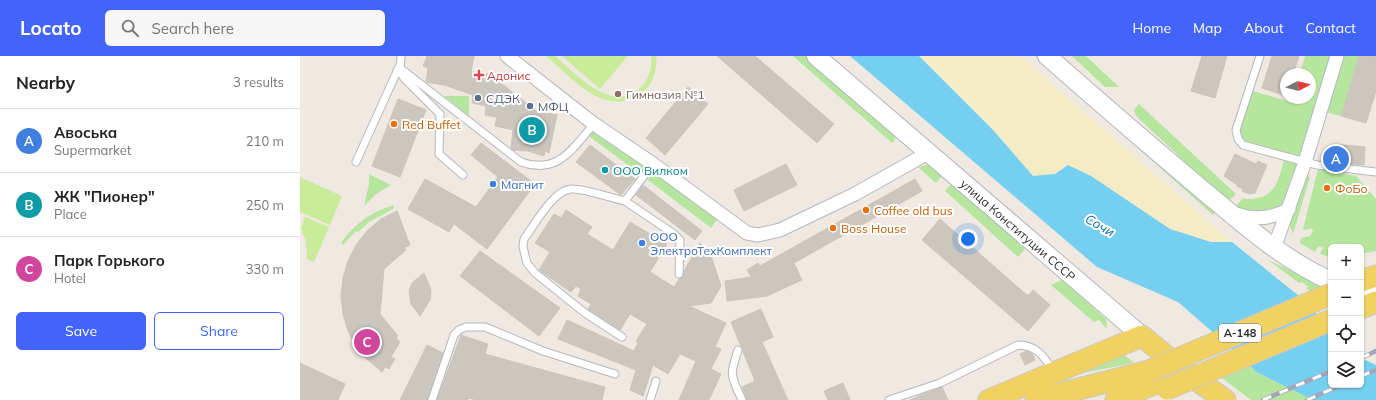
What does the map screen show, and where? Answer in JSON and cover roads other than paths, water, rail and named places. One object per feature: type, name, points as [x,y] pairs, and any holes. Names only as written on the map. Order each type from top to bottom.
[{"type":"main road","name":"улица Конституции СССР","points":[[816,56],[1142,336],[1184,371],[1225,400]]},
{"type":"main road","points":[[1047,56],[1230,214],[1274,248],[1303,267],[1329,280]]},
{"type":"main road","points":[[1364,280],[1376,276]]},
{"type":"main road","points":[[1364,290],[1376,290]]},
{"type":"main road","name":"А-148","points":[[1084,400],[1328,295]]},
{"type":"main road","points":[[1364,307],[1376,302]]},
{"type":"main road","name":"А-148","points":[[1141,400],[1328,321]]},
{"type":"main road","points":[[988,400],[1142,336]]},
{"type":"main road","name":"А-148","points":[[1036,400],[1149,371]]},
{"type":"main road","points":[[1116,400],[1184,371]]},
{"type":"main road","name":"А-148","points":[[1145,400],[1167,389]]},
{"type":"street","points":[[508,56],[594,124],[653,164],[747,233],[758,235],[780,230],[855,194],[928,153]]},
{"type":"street","points":[[1274,248],[1305,162],[1338,56]]},
{"type":"street","points":[[1230,214],[1248,217],[1266,216],[1282,213],[1289,209]]},
{"type":"lane","points":[[401,56],[400,72],[404,78],[440,114],[439,154],[463,175]]},
{"type":"lane","points":[[1260,56],[1237,125],[1238,139],[1243,145],[1305,162],[1376,172]]},
{"type":"lane","points":[[400,66],[520,162],[532,166],[544,166],[566,157],[594,124]]},
{"type":"lane","points":[[356,162],[400,66]]},
{"type":"lane","points":[[625,201],[653,164]]},
{"type":"lane","points":[[622,337],[584,313],[534,273],[527,263],[523,247],[524,240],[555,196],[563,191],[571,189],[625,201],[674,234],[680,240],[679,274]]},
{"type":"lane","points":[[432,400],[454,335],[459,330],[466,327],[485,327],[544,351],[615,374]]},
{"type":"lane","points":[[889,400],[940,383],[1018,345],[1028,345],[1033,348],[1046,359],[1054,373]]},
{"type":"lane","points":[[738,350],[731,376],[742,400]]},
{"type":"lane","points":[[650,400],[656,381]]},
{"type":"water","name":"Сочи","points":[[850,56],[919,56],[993,130],[1033,176],[1055,174],[1068,165],[1091,176],[1170,229],[1211,242],[1232,242],[1299,296],[1328,325],[1328,388],[1364,388],[1364,359],[1376,365],[1376,400],[1313,400],[1256,372],[1247,362],[1178,302],[1097,267]]},
{"type":"railway","points":[[1364,357],[1376,351]]},
{"type":"railway","points":[[1364,375],[1376,370]]},
{"type":"railway","points":[[1263,400],[1328,372]]},
{"type":"railway","points":[[1307,400],[1334,388]]},
{"type":"place","name":"Адонис","points":[[479,75]]},
{"type":"place","name":"Гимназия №1","points":[[618,94]]},
{"type":"place","name":"СДЭК","points":[[478,98]]},
{"type":"place","name":"МФЦ","points":[[530,106]]},
{"type":"place","name":"Red Buffet","points":[[394,124]]},
{"type":"place","name":"ЖК \"Пионер\"","points":[[532,130]]},
{"type":"place","name":"Авоська","points":[[1336,159]]},
{"type":"place","name":"ООО Вилком","points":[[605,170]]},
{"type":"place","name":"Магнит","points":[[493,184]]},
{"type":"place","name":"ФоБо","points":[[1327,188]]},
{"type":"place","name":"Coffee old bus","points":[[866,210]]},
{"type":"place","name":"Boss House","points":[[833,228]]},
{"type":"place","name":"ООО ЭлектроТехКомплект","points":[[642,243]]},
{"type":"place","name":"Парк Горького","points":[[367,342]]}]
